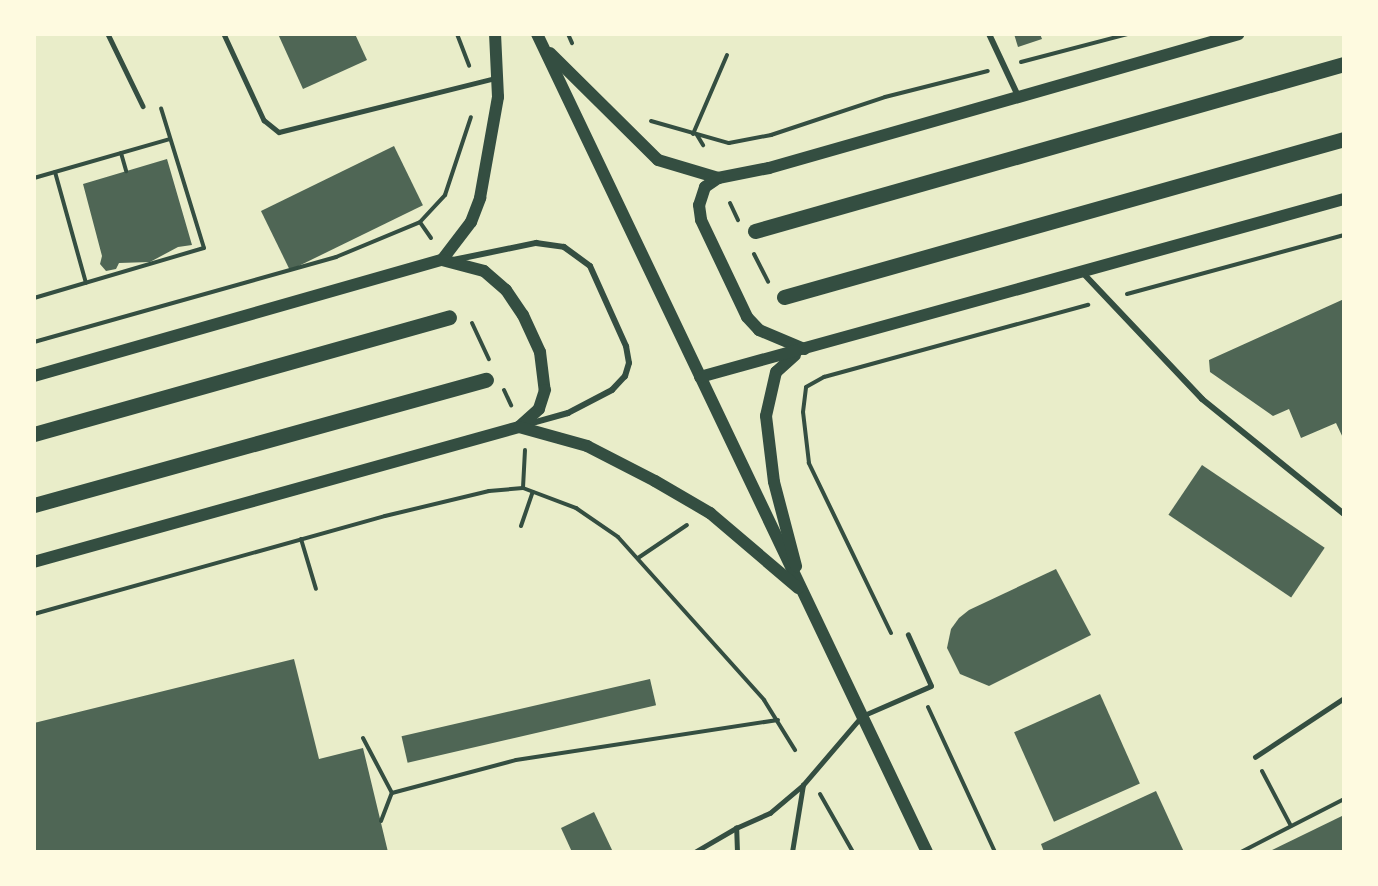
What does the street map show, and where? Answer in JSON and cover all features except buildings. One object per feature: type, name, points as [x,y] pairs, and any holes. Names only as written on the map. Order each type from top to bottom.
[{"type":"main road","points":[[442,260],[471,222],[480,198],[491,146],[499,78],[495,34]]},
{"type":"main road","points":[[539,39],[658,160],[718,177],[769,168],[1238,34]]},
{"type":"main road","points":[[539,39],[927,852]]},
{"type":"main road","points":[[753,238],[1344,64]]},
{"type":"main road","points":[[777,293],[1344,139]]},
{"type":"main road","points":[[718,177],[705,187],[699,205],[701,220],[747,316],[759,330],[804,349]]},
{"type":"main road","points":[[700,377],[1344,199]]},
{"type":"main road","points":[[34,376],[442,260],[474,267],[495,279],[532,333],[544,371],[545,390],[539,409],[519,427],[34,562]]},
{"type":"main road","points":[[34,434],[449,317]]},
{"type":"main road","points":[[802,592],[774,482],[766,416],[776,372],[804,349]]},
{"type":"main road","points":[[34,505],[486,380]]},
{"type":"main road","points":[[519,427],[587,446],[701,507],[802,592]]},
{"type":"street","points":[[989,34],[1018,96]]},
{"type":"street","points":[[442,260],[536,243],[564,247],[590,266],[626,346],[629,363],[625,376],[612,390],[568,413],[519,427]]},
{"type":"street","points":[[1081,271],[1202,399],[1344,514]]},
{"type":"lane","points":[[108,34],[143,106]]},
{"type":"lane","points":[[224,34],[264,120],[279,132],[499,78]]},
{"type":"lane","points":[[694,851],[770,813],[803,785],[862,716],[931,686],[908,635]]},
{"type":"lane","points":[[1255,757],[1344,698]]},
{"type":"lane","points":[[792,852],[803,785]]},
{"type":"lane","points":[[736,828],[737,852]]},
{"type":"path","points":[[34,342],[336,257],[420,222],[445,195],[472,113],[475,83],[457,34]]},
{"type":"path","points":[[693,134],[729,143],[771,135],[885,98],[1128,34]]},
{"type":"path","points":[[693,134],[727,55]]},
{"type":"path","points":[[34,298],[204,248],[159,102],[143,106]]},
{"type":"path","points":[[693,134],[703,145]]},
{"type":"path","points":[[34,178],[170,139]]},
{"type":"path","points":[[121,153],[126,171]]},
{"type":"path","points":[[55,172],[86,283]]},
{"type":"path","points":[[730,203],[740,224]]},
{"type":"path","points":[[420,222],[431,238]]},
{"type":"path","points":[[895,640],[809,463],[803,412],[806,387],[824,377],[1344,235]]},
{"type":"path","points":[[753,238],[777,293]]},
{"type":"path","points":[[467,312],[492,365]]},
{"type":"path","points":[[502,387],[515,414]]},
{"type":"path","points":[[523,488],[525,446]]},
{"type":"path","points":[[803,467],[809,463]]},
{"type":"path","points":[[34,614],[301,539],[489,491],[523,488],[576,508],[618,537],[778,720],[795,750]]},
{"type":"path","points":[[521,526],[533,492]]},
{"type":"path","points":[[638,558],[693,521]]},
{"type":"path","points":[[301,539],[316,589]]},
{"type":"path","points":[[920,692],[995,852]]},
{"type":"path","points":[[392,793],[516,760],[778,720]]},
{"type":"path","points":[[363,738],[392,793],[381,821]]},
{"type":"path","points":[[1255,757],[1291,826]]},
{"type":"path","points":[[820,794],[853,852]]},
{"type":"path","points":[[1241,852],[1344,799]]}]
